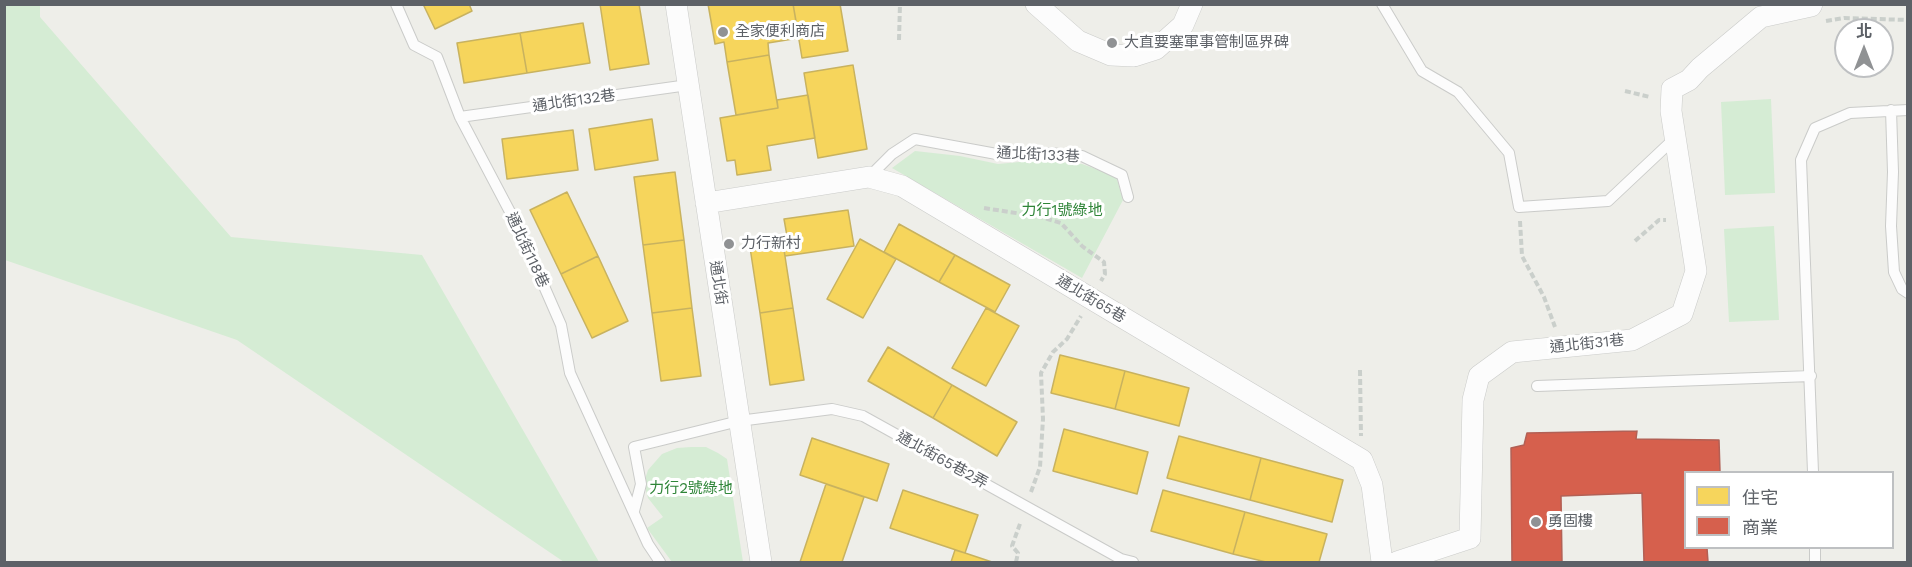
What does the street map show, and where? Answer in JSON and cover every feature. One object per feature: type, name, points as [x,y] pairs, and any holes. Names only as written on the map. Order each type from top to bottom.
[{"type":"street","name":"通北街","points":[[676,4],[761,562]]},
{"type":"street","points":[[1036,4],[1078,41],[1111,56],[1134,56],[1156,50],[1183,25],[1192,4]]},
{"type":"street","name":"通北街31巷","points":[[1397,562],[1470,537],[1473,400],[1479,376],[1512,352],[1632,339],[1682,314],[1696,271],[1671,111],[1672,88],[1689,80],[1761,17],[1811,6],[1817,14]]},
{"type":"street","name":"通北街65巷","points":[[706,203],[869,177],[902,186],[1362,460]]},
{"type":"street","points":[[1362,460],[1372,485],[1382,562]]},
{"type":"lane","name":"通北街118巷","points":[[396,4],[414,45],[437,57],[460,117],[519,229],[561,325],[570,373],[648,544],[660,562]]},
{"type":"lane","points":[[1382,4],[1422,71],[1458,92],[1509,153],[1520,207],[1608,201],[1676,137]]},
{"type":"lane","name":"通北街132巷","points":[[460,117],[688,85]]},
{"type":"lane","points":[[1891,110],[1893,172],[1891,226],[1894,272],[1902,289],[1908,293]]},
{"type":"lane","points":[[1813,471],[1801,160],[1815,128],[1850,113],[1908,110]]},
{"type":"lane","name":"通北街133巷","points":[[869,177],[892,154],[915,139],[1002,155],[1049,153],[1082,156],[1122,175],[1128,198]]},
{"type":"lane","points":[[1537,386],[1811,376]]},
{"type":"lane","name":"通北街65巷2弄","points":[[739,421],[832,409],[862,416],[1121,559],[1133,562]]},
{"type":"lane","points":[[634,511],[641,484],[634,447],[739,421]]},
{"type":"path","points":[[899,40],[900,4]]},
{"type":"path","points":[[1817,14],[1844,18],[1908,20]]},
{"type":"path","points":[[1520,207],[1522,256],[1544,297],[1562,347]]},
{"type":"path","points":[[980,208],[1041,217],[1061,223],[1082,246],[1104,262],[1105,274],[1068,339],[1053,352],[1041,373],[1043,419],[1040,467],[1012,546],[1018,553],[1016,562]]},
{"type":"path","points":[[1635,241],[1659,220],[1688,219]]},
{"type":"path","points":[[1360,370],[1362,460]]},
{"type":"green space","points":[[5,4],[40,5],[40,17],[231,237],[422,255],[599,562],[564,562],[237,340],[5,260]]},
{"type":"green space","points":[[1771,99],[1775,193],[1725,195],[1721,102]]},
{"type":"green space","name":"力行1號綠地","points":[[915,151],[960,156],[998,164],[1041,160],[1082,164],[1116,176],[1123,200],[1082,278],[892,168]]},
{"type":"green space","points":[[1774,226],[1779,320],[1729,322],[1724,229]]},
{"type":"green space","name":"力行2號綠地","points":[[706,447],[727,459],[743,562],[672,562],[647,528],[663,517],[648,498],[645,479],[648,470],[662,454],[677,448]]},
{"type":"building: 住宅","points":[[423,4],[469,4],[472,11],[435,29]]},
{"type":"building: 住宅","points":[[600,4],[639,4],[649,64],[610,70]]},
{"type":"building: 住宅","points":[[708,4],[793,4],[799,38],[768,43],[769,55],[727,62],[724,42],[715,44]]},
{"type":"building: 住宅","points":[[793,4],[840,4],[848,51],[802,58]]},
{"type":"building: 住宅","points":[[583,23],[590,63],[527,73],[520,33]]},
{"type":"building: 住宅","points":[[520,33],[527,73],[464,83],[457,43]]},
{"type":"building: 住宅","points":[[769,55],[778,108],[736,115],[727,62]]},
{"type":"building: 住宅","points":[[853,65],[867,149],[818,158],[804,73]]},
{"type":"building: 住宅","points":[[808,95],[815,138],[767,146],[771,170],[737,175],[735,160],[727,161],[720,118],[778,108],[777,100]]},
{"type":"building: 住宅","points":[[652,119],[658,160],[595,170],[589,129]]},
{"type":"building: 住宅","points":[[573,130],[578,170],[507,179],[502,139]]},
{"type":"building: 住宅","points":[[675,172],[684,240],[643,245],[634,177]]},
{"type":"building: 住宅","points":[[567,192],[598,256],[561,274],[530,210]]},
{"type":"building: 住宅","points":[[848,210],[854,246],[785,256],[782,237],[787,236],[784,219]]},
{"type":"building: 住宅","points":[[899,224],[955,255],[939,282],[884,252]]},
{"type":"building: 住宅","points":[[782,237],[793,308],[760,313],[749,241]]},
{"type":"building: 住宅","points":[[860,239],[896,259],[863,318],[827,299]]},
{"type":"building: 住宅","points":[[684,240],[692,308],[652,313],[643,245]]},
{"type":"building: 住宅","points":[[955,255],[1010,285],[995,312],[939,282]]},
{"type":"building: 住宅","points":[[598,256],[628,321],[592,338],[561,274]]},
{"type":"building: 住宅","points":[[692,308],[701,376],[661,381],[652,313]]},
{"type":"building: 住宅","points":[[793,308],[804,380],[770,385],[760,313]]},
{"type":"building: 住宅","points":[[986,308],[1019,326],[986,386],[952,368]]},
{"type":"building: 住宅","points":[[888,347],[952,385],[933,418],[868,381]]},
{"type":"building: 住宅","points":[[1060,355],[1125,371],[1115,409],[1051,393]]},
{"type":"building: 住宅","points":[[1125,371],[1189,388],[1179,426],[1115,409]]},
{"type":"building: 住宅","points":[[952,385],[1017,422],[997,456],[933,418]]},
{"type":"building: 住宅","points":[[1064,429],[1148,452],[1137,494],[1053,471]]},
{"type":"building: 住宅","points":[[1179,436],[1261,458],[1250,500],[1167,478]]},
{"type":"building: 住宅","points":[[812,438],[889,464],[877,501],[800,475]]},
{"type":"building: 住宅","points":[[1261,458],[1343,480],[1332,522],[1250,500]]},
{"type":"building: 住宅","points":[[826,484],[864,497],[842,562],[800,562]]},
{"type":"building: 住宅","points":[[903,490],[978,515],[965,553],[890,528]]},
{"type":"building: 住宅","points":[[1163,490],[1245,512],[1233,554],[1151,531]]},
{"type":"building: 住宅","points":[[1245,512],[1327,534],[1319,562],[1266,562],[1233,554]]},
{"type":"building: 住宅","points":[[955,550],[965,553],[992,562],[951,562]]},
{"type":"building: 商業","name":"勇固樓","points":[[1637,431],[1636,439],[1719,440],[1720,471],[1684,471],[1684,549],[1707,549],[1708,562],[1644,562],[1642,493],[1561,496],[1562,562],[1512,562],[1511,448],[1524,445],[1527,433]]},
{"type":"place","name":"全家便利商店","points":[[723,32]]},
{"type":"place","name":"大直要塞軍事管制區界碑","points":[[1112,43]]},
{"type":"place","name":"力行新村","points":[[729,244]]},
{"type":"place","name":"勇固樓","points":[[1536,522]]}]
